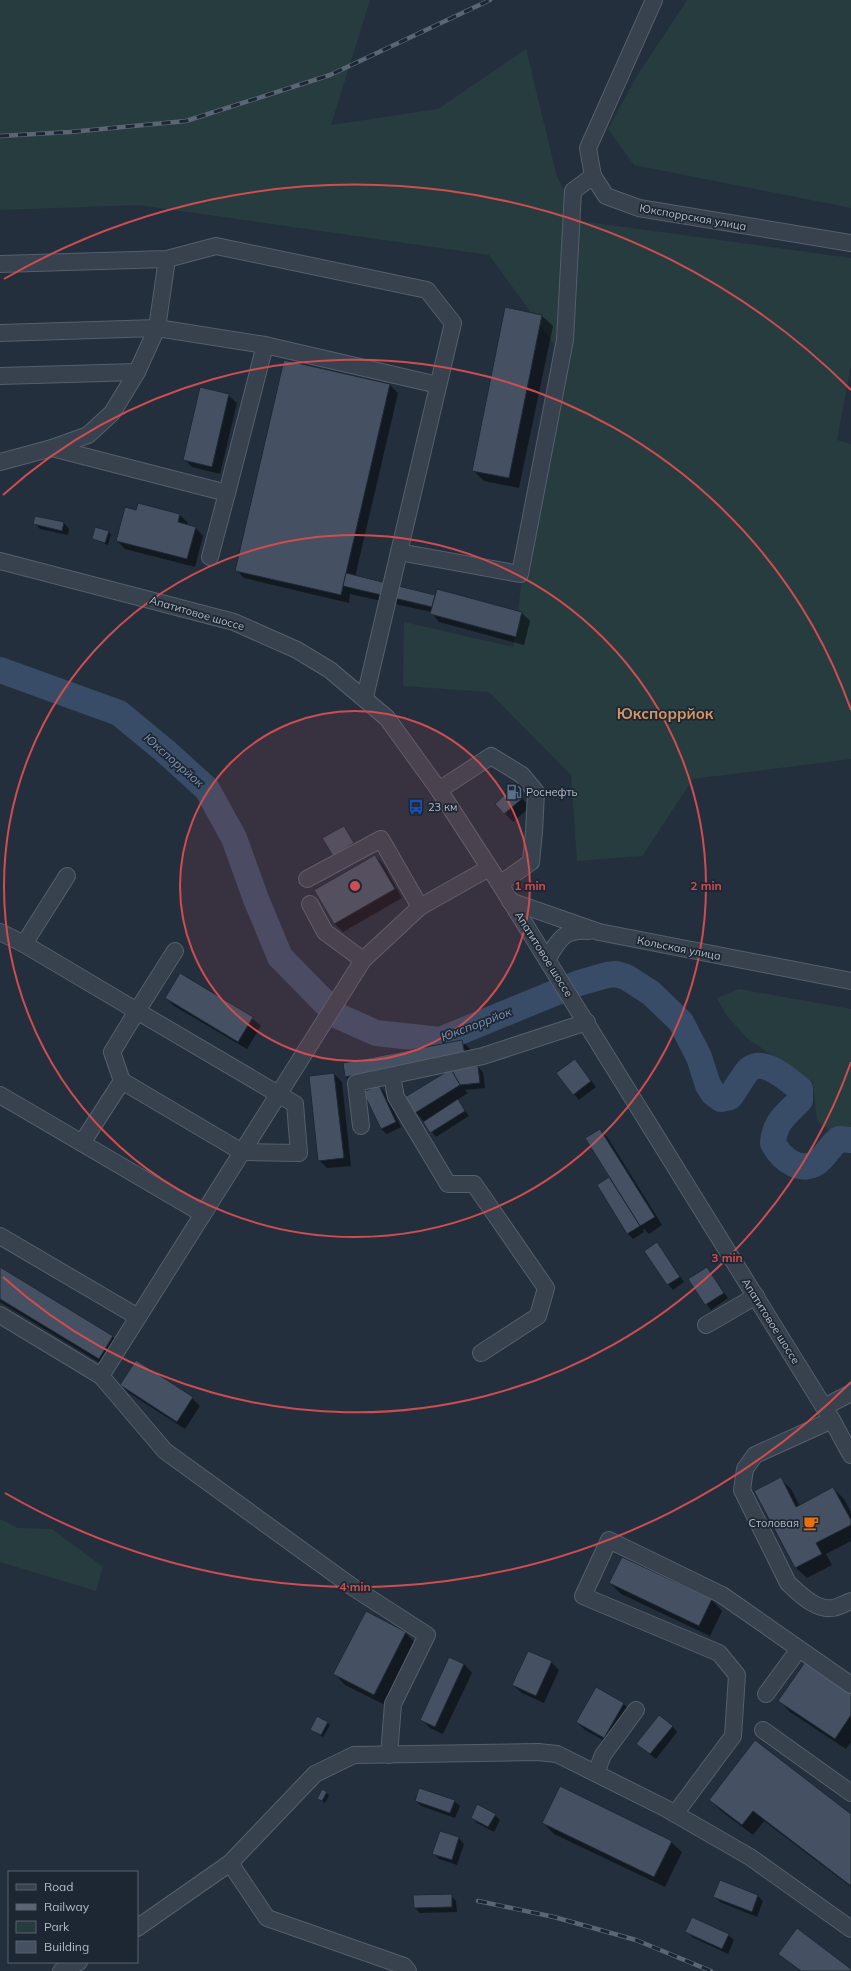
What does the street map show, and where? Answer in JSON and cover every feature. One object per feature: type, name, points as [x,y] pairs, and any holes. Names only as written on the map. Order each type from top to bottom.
[{"type":"street","name":"Юкспоррская улица","points":[[654,0],[588,148],[593,176],[606,196],[639,208],[851,243]]},
{"type":"street","points":[[399,552],[520,574],[565,340],[573,191],[593,176]]},
{"type":"street","points":[[0,264],[167,258],[216,246],[427,290],[453,323],[364,697]]},
{"type":"street","points":[[0,462],[52,448],[88,435],[112,413],[137,372],[157,328],[167,258]]},
{"type":"street","points":[[0,333],[157,328],[264,345],[438,385]]},
{"type":"street","points":[[210,556],[264,345]]},
{"type":"street","points":[[0,376],[137,372]]},
{"type":"street","points":[[52,448],[227,493]]},
{"type":"street","name":"Апатитовое шоссе","points":[[0,561],[234,622],[297,650],[330,670],[364,697],[387,718],[439,790],[587,1022],[828,1414],[851,1455]]},
{"type":"street","points":[[439,790],[491,756],[522,775],[536,792],[531,862],[500,884]]},
{"type":"street","points":[[307,879],[381,839],[420,907]]},
{"type":"street","points":[[101,1376],[362,962],[420,907],[489,868]]},
{"type":"street","points":[[24,944],[67,876]]},
{"type":"street","name":"Кольская улица","points":[[510,901],[599,932],[851,981]]},
{"type":"street","points":[[310,904],[325,932],[362,962]]},
{"type":"street","points":[[551,966],[556,943],[566,934],[576,930],[599,932]]},
{"type":"street","points":[[0,932],[24,944],[137,1011],[279,1095],[295,1104],[299,1153],[242,1152],[122,1081],[112,1052],[137,1011],[175,951]]},
{"type":"street","points":[[361,1126],[356,1083],[482,1056],[587,1022]]},
{"type":"street","points":[[392,1076],[396,1097],[448,1184],[474,1184],[546,1288],[538,1316],[481,1353]]},
{"type":"street","points":[[82,1144],[122,1081]]},
{"type":"street","points":[[0,1095],[203,1214]]},
{"type":"street","points":[[0,1236],[138,1317]]},
{"type":"street","points":[[706,1325],[756,1296]]},
{"type":"street","points":[[0,1315],[101,1376],[165,1451],[354,1588],[427,1635],[393,1704],[389,1755]]},
{"type":"street","points":[[851,1393],[828,1414],[755,1455],[745,1469],[742,1490],[788,1583],[798,1592],[819,1606],[833,1608],[851,1601]]},
{"type":"street","points":[[675,1814],[734,1736],[737,1675],[719,1653],[583,1596],[609,1540],[722,1595],[851,1685]]},
{"type":"street","points":[[766,1694],[799,1649]]},
{"type":"street","points":[[596,1773],[603,1755],[636,1710]]},
{"type":"street","points":[[763,1730],[851,1793]]},
{"type":"street","points":[[138,1927],[230,1864],[315,1774],[354,1755],[538,1752],[557,1754],[675,1814],[750,1857],[851,1929]]},
{"type":"street","points":[[230,1864],[267,1918],[404,1966],[408,1971]]},
{"type":"street","points":[[61,1971],[76,1963]]},
{"type":"green space","points":[[0,0],[370,0],[331,125],[438,109],[526,49],[557,177],[580,221],[851,258],[851,365],[837,440],[851,444],[851,759],[693,779],[642,856],[577,861],[571,775],[489,692],[403,686],[404,622],[513,647],[554,344],[489,255],[139,205],[0,210]]},
{"type":"green space","points":[[687,0],[851,0],[851,208],[634,165],[608,129],[638,74]]},
{"type":"green space","points":[[739,989],[851,1009],[851,1147],[817,1121],[813,1082],[748,1039],[726,1015],[717,998]]},
{"type":"green space","points":[[0,1519],[18,1528],[52,1529],[103,1567],[96,1591],[0,1562]]},
{"type":"building","points":[[505,307],[542,315],[509,478],[472,471]]},
{"type":"building","points":[[284,360],[390,384],[341,595],[235,571]]},
{"type":"building","points":[[200,387],[229,394],[212,467],[183,460]]},
{"type":"building","points":[[138,503],[180,514],[178,522],[196,527],[187,559],[116,541],[125,507],[136,510]]},
{"type":"building","points":[[35,516],[64,522],[62,531],[33,524]]},
{"type":"building","points":[[95,527],[109,531],[105,543],[92,539]]},
{"type":"building","points":[[346,573],[435,595],[432,607],[343,586]]},
{"type":"building","points":[[437,589],[522,612],[516,637],[430,614]]},
{"type":"building","points":[[513,787],[523,798],[504,814],[495,804]]},
{"type":"building","points":[[344,826],[354,843],[333,856],[322,838]]},
{"type":"building","points":[[375,855],[395,889],[334,924],[314,890]]},
{"type":"building","points":[[180,973],[253,1017],[238,1042],[165,998]]},
{"type":"building","points":[[462,1040],[465,1054],[345,1077],[343,1063]]},
{"type":"building","points":[[575,1059],[591,1081],[573,1095],[556,1073]]},
{"type":"building","points":[[478,1066],[480,1083],[460,1085],[451,1069]]},
{"type":"building","points":[[451,1069],[460,1085],[415,1113],[405,1097]]},
{"type":"building","points":[[334,1073],[344,1158],[318,1161],[309,1076]]},
{"type":"building","points":[[379,1085],[396,1122],[381,1129],[363,1092]]},
{"type":"building","points":[[458,1099],[465,1111],[430,1133],[423,1122]]},
{"type":"building","points":[[600,1129],[655,1217],[640,1226],[585,1138]]},
{"type":"building","points":[[609,1177],[640,1226],[627,1234],[597,1185]]},
{"type":"building","points":[[657,1242],[680,1277],[667,1285],[644,1251]]},
{"type":"building","points":[[0,1267],[113,1336],[99,1359],[0,1299]]},
{"type":"building","points":[[707,1267],[724,1293],[705,1305],[688,1279]]},
{"type":"building","points":[[136,1360],[193,1397],[177,1422],[120,1385]]},
{"type":"building","name":"Столовая","points":[[781,1477],[796,1507],[833,1487],[851,1520],[851,1525],[816,1543],[822,1554],[795,1568],[754,1491]]},
{"type":"building","points":[[622,1557],[712,1599],[699,1626],[609,1583]]},
{"type":"building","points":[[366,1611],[406,1632],[374,1695],[333,1674]]},
{"type":"building","points":[[528,1651],[552,1661],[536,1696],[512,1685]]},
{"type":"building","points":[[449,1657],[464,1664],[435,1727],[420,1720]]},
{"type":"building","points":[[805,1662],[851,1694],[851,1715],[835,1739],[778,1701]]},
{"type":"building","points":[[596,1687],[624,1703],[604,1738],[576,1722]]},
{"type":"building","points":[[659,1715],[673,1726],[650,1754],[636,1744]]},
{"type":"building","points":[[317,1716],[328,1722],[321,1735],[310,1730]]},
{"type":"building","points":[[755,1740],[851,1814],[851,1886],[753,1811],[742,1825],[709,1800]]},
{"type":"building","points":[[560,1786],[672,1841],[654,1877],[542,1823]]},
{"type":"building","points":[[419,1788],[455,1800],[450,1813],[415,1801]]},
{"type":"building","points":[[322,1789],[327,1792],[322,1801],[317,1799]]},
{"type":"building","points":[[477,1804],[496,1814],[488,1827],[471,1818]]},
{"type":"building","points":[[440,1831],[459,1837],[452,1860],[432,1854]]},
{"type":"building","points":[[720,1880],[758,1895],[752,1912],[713,1897]]},
{"type":"building","points":[[452,1894],[452,1907],[414,1908],[413,1895]]},
{"type":"building","points":[[692,1917],[729,1934],[722,1949],[685,1932]]},
{"type":"building","points":[[797,1928],[851,1969],[851,1971],[801,1971],[778,1954]]},
{"type":"waterway","name":"Юкспоррйок","points":[[0,670],[119,713],[165,751],[207,789],[234,838],[256,899],[280,957],[338,1016],[376,1033],[440,1040],[579,983],[616,974],[626,977],[651,993],[681,1022],[699,1057],[708,1085],[713,1093],[721,1099],[730,1097],[746,1073],[752,1068],[759,1066],[774,1070],[800,1089],[800,1100],[782,1119],[774,1135],[773,1143],[781,1155],[787,1160],[800,1166],[814,1164],[821,1159],[839,1139],[851,1140]]},
{"type":"railway","points":[[0,136],[70,132],[186,121],[330,75],[490,0]]},
{"type":"railway","points":[[478,1901],[554,1917],[636,1940],[711,1971]]},
{"type":"place","name":"Роснефть","points":[[514,792]]},
{"type":"place","name":"23 км","points":[[416,807]]},
{"type":"place","name":"Столовая","points":[[811,1523]]},
{"type":"district","name":"Юкспоррйок","points":[[665,713]]}]
